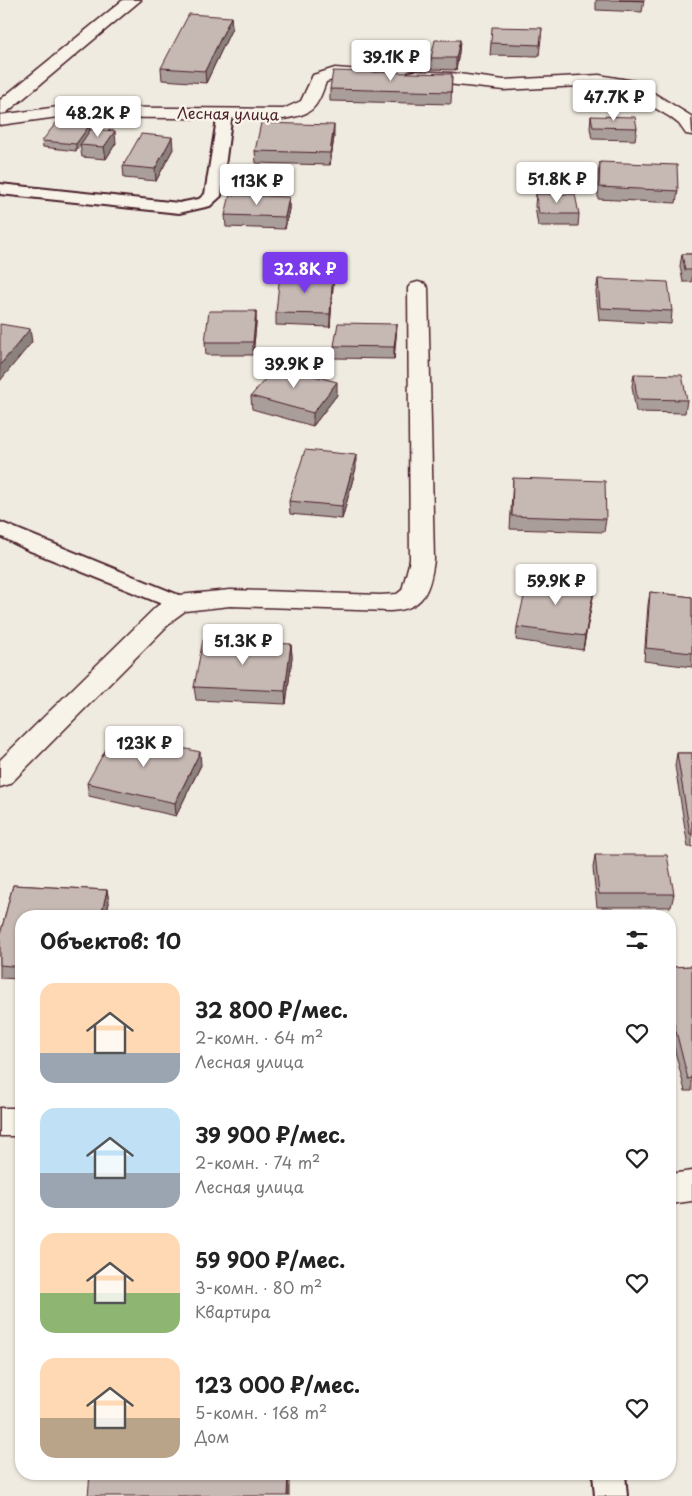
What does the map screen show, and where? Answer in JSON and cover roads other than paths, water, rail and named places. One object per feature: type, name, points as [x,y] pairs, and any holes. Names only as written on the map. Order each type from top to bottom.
[{"type":"street","points":[[0,109],[133,0]]},
{"type":"street","name":"Лесная улица","points":[[0,120],[58,112],[283,114],[294,112],[309,104],[319,78],[326,75],[389,75],[451,78],[504,85],[599,80],[628,85],[676,113],[685,120],[692,130]]},
{"type":"street","points":[[0,777],[165,613],[180,603],[230,598],[380,603],[402,602],[412,593],[419,580],[422,560],[418,288]]},
{"type":"street","points":[[0,1122],[15,1122]]},
{"type":"street","points":[[676,1188],[692,1186]]},
{"type":"lane","points":[[0,189],[179,208],[204,203],[213,196],[225,112]]},
{"type":"lane","points":[[0,528],[35,545],[180,603]]},
{"type":"lane","points":[[610,1480],[611,1496]]}]
